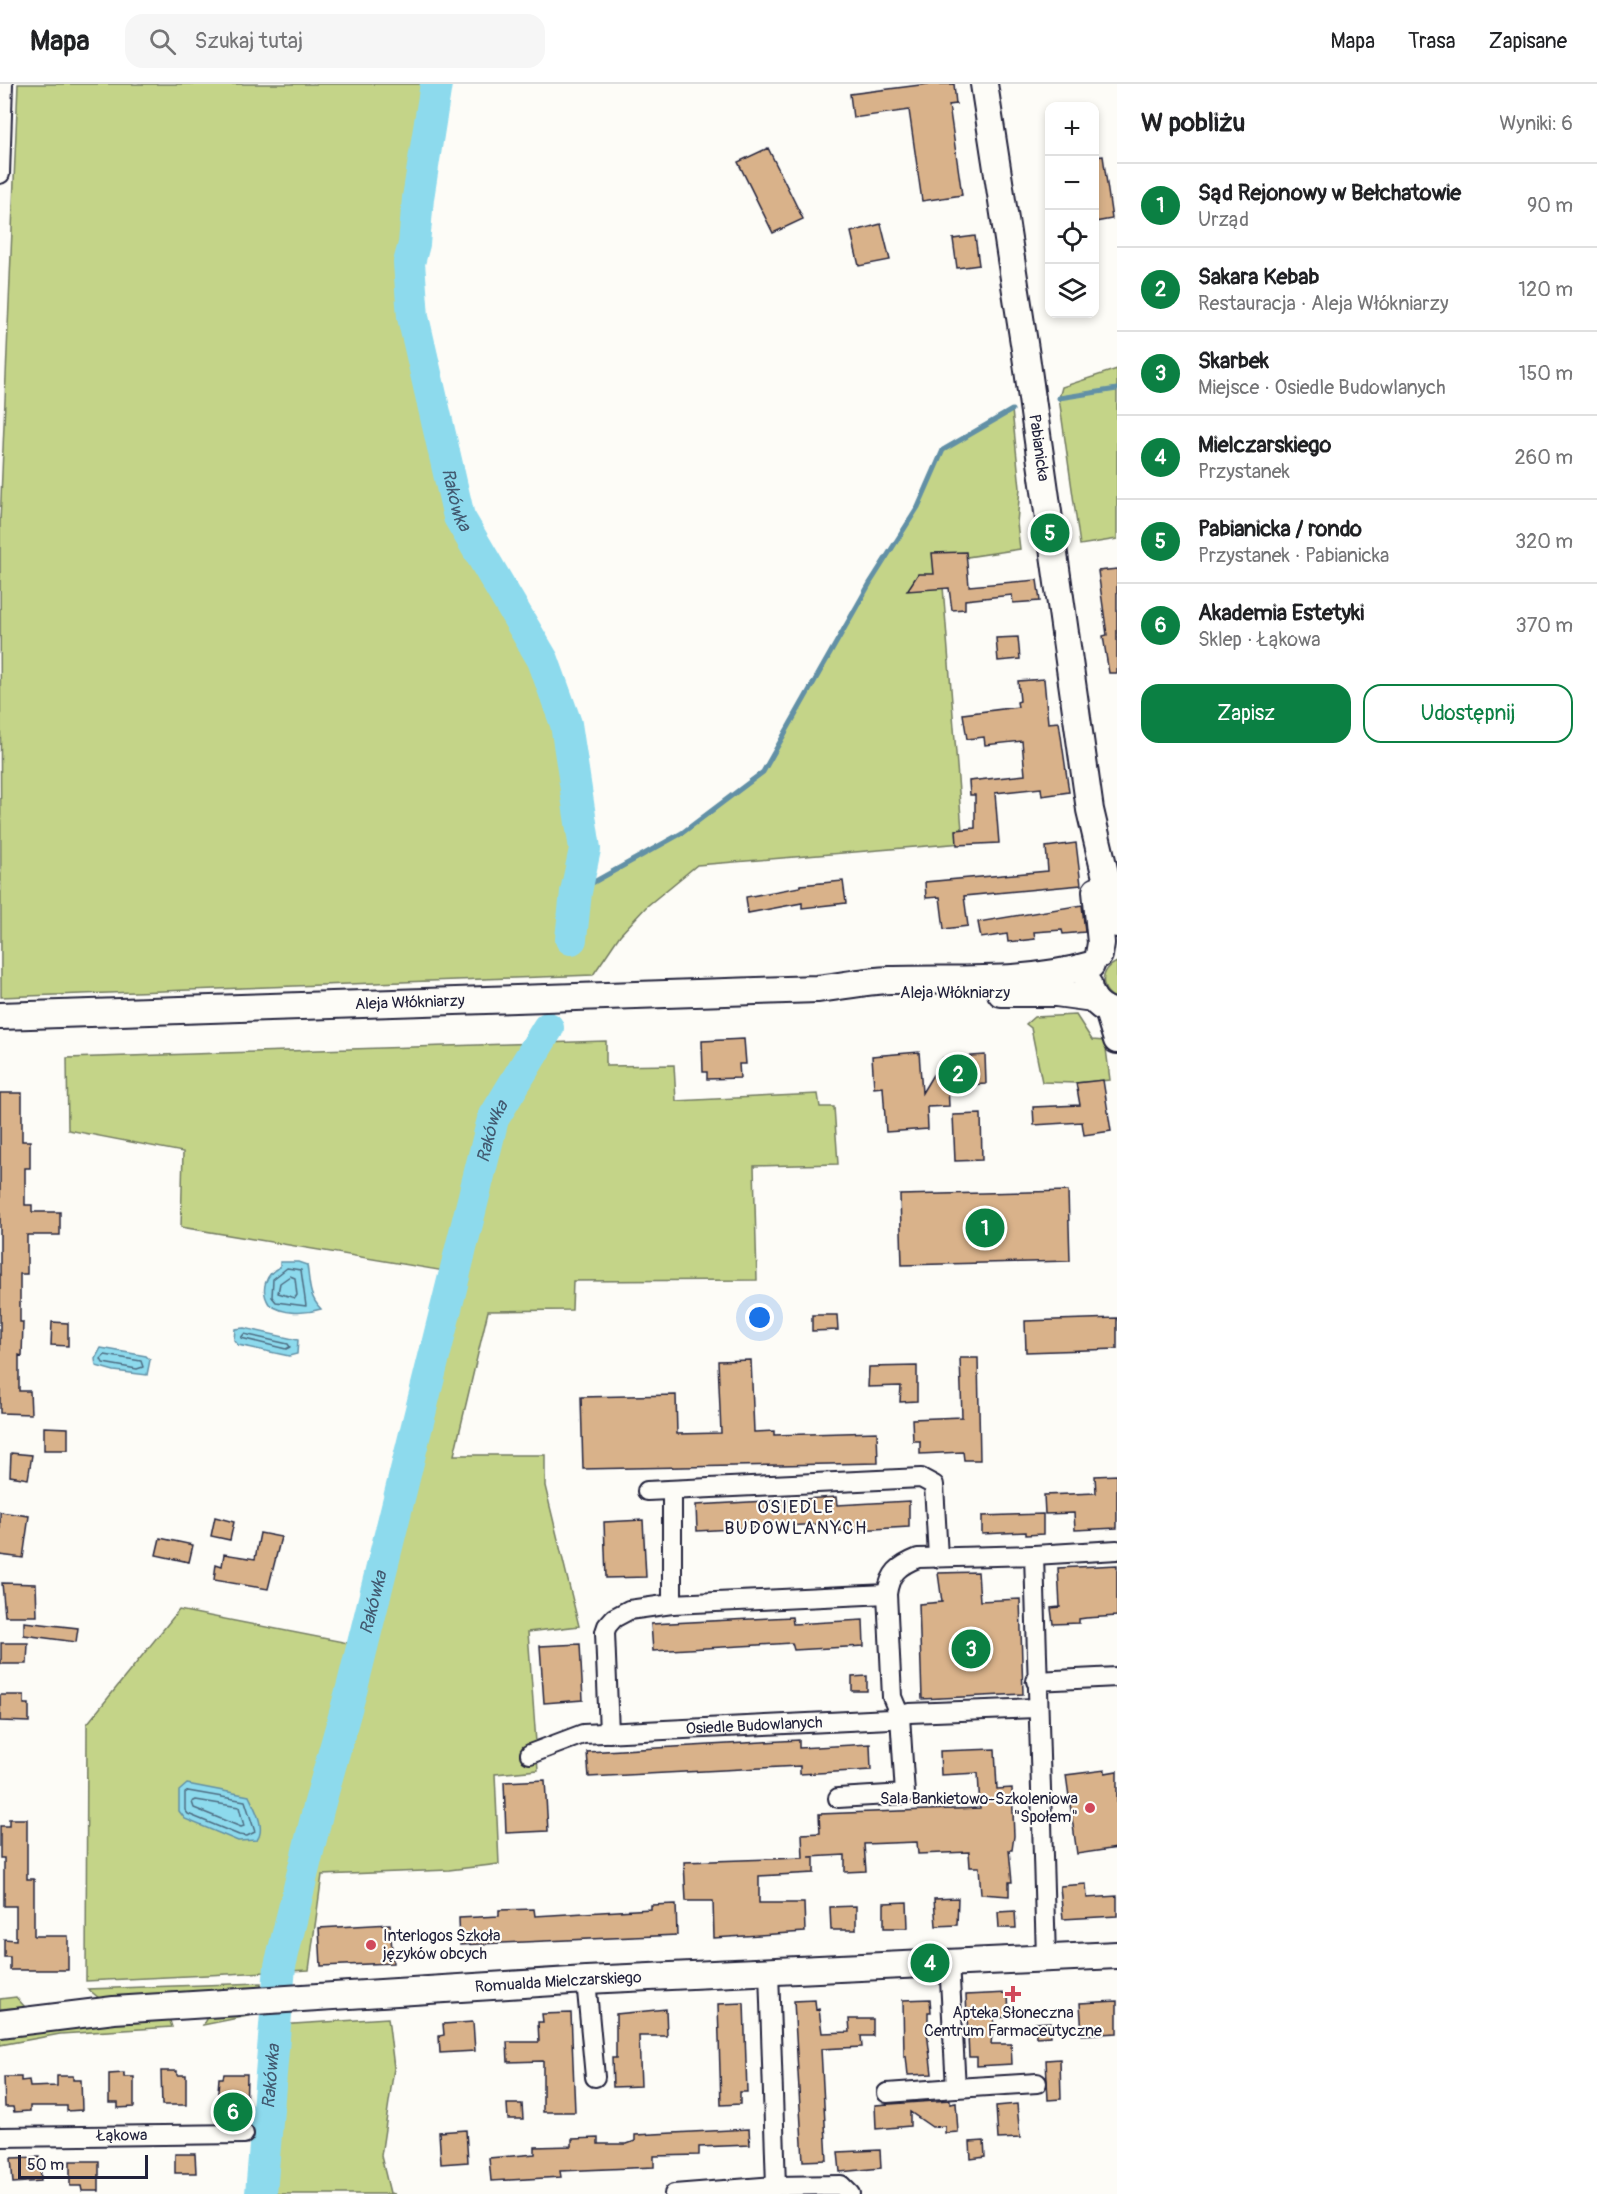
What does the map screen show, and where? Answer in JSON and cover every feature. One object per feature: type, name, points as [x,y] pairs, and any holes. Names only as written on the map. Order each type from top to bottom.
[{"type":"main road","name":"Pabianicka","points":[[984,84],[1026,356],[1090,810],[1102,956],[1088,977],[1106,1008]]},
{"type":"main road","name":"Pabianicka","points":[[1090,810],[1110,903],[1117,924]]},
{"type":"main road","name":"Aleja Włókniarzy","points":[[818,989],[887,980],[1017,977],[1074,970],[1102,956]]},
{"type":"main road","name":"Aleja Włókniarzy","points":[[0,1016],[818,989],[1056,993],[1106,1008]]},
{"type":"main road","points":[[1106,1008],[1117,1040]]},
{"type":"main road","name":"Romualda Mielczarskiego","points":[[0,2024],[104,2010],[586,1980],[1117,1955]]},
{"type":"street","points":[[0,174],[3,84]]},
{"type":"street","points":[[647,1491],[921,1478],[934,1485],[938,1557]]},
{"type":"street","points":[[672,1490],[672,1604]]},
{"type":"street","points":[[838,1798],[905,1794],[900,1716],[892,1696],[887,1594],[890,1578],[904,1563],[918,1558],[1117,1550]]},
{"type":"street","points":[[1034,1554],[1037,1708],[1045,1848],[1046,1957]]},
{"type":"street","points":[[609,1733],[605,1632],[614,1618],[629,1610],[672,1604],[887,1594]]},
{"type":"street","points":[[1036,1681],[1117,1677]]},
{"type":"street","name":"Osiedle Budowlanych","points":[[530,1754],[583,1734],[890,1719],[900,1716],[1037,1708]]},
{"type":"street","points":[[949,1962],[956,2088]]},
{"type":"street","points":[[769,1971],[776,2186]]},
{"type":"street","points":[[586,1980],[595,2076]]},
{"type":"street","points":[[887,2093],[1037,2083]]},
{"type":"street","name":"Łąkowa","points":[[0,2136],[244,2134]]},
{"type":"street","points":[[674,2194],[776,2186],[841,2185],[850,2194]]},
{"type":"green space","points":[[18,84],[436,84],[418,198],[414,244],[409,263],[413,317],[459,517],[543,660],[566,724],[585,849],[576,892],[682,833],[763,772],[870,583],[918,507],[943,450],[1012,410],[1020,488],[1017,523],[1020,549],[941,561],[963,843],[697,865],[647,906],[620,935],[593,975],[1,997],[0,522]]},
{"type":"green space","points":[[1117,369],[1117,539],[1080,545],[1059,398],[1062,387]]},
{"type":"green space","points":[[1117,962],[1117,999],[1104,986],[1104,975]]},
{"type":"green space","points":[[1076,1015],[1092,1040],[1105,1041],[1110,1080],[1076,1083],[1042,1082],[1031,1028],[1026,1024],[1034,1017]]},
{"type":"green space","points":[[606,1041],[606,1066],[674,1065],[676,1101],[818,1094],[820,1107],[834,1107],[838,1164],[754,1166],[757,1280],[573,1281],[572,1310],[488,1311],[454,1455],[545,1455],[545,1486],[579,1626],[528,1632],[538,1770],[495,1774],[499,1864],[449,1870],[322,1875],[309,1970],[86,1981],[87,1724],[179,1610],[358,1645],[451,1272],[181,1227],[183,1152],[68,1130],[67,1058]]},
{"type":"green space","points":[[261,1983],[261,1989],[99,1998],[88,1989]]},
{"type":"green space","points":[[16,1997],[25,2007],[0,2009],[0,1999]]},
{"type":"green space","points":[[258,2014],[203,2025],[207,2017]]},
{"type":"green space","points":[[169,2018],[172,2027],[60,2034],[0,2045],[0,2036],[59,2026]]},
{"type":"green space","points":[[388,2018],[394,2068],[381,2156],[390,2193],[395,2194],[250,2194],[262,2026]]},
{"type":"water","points":[[280,1262],[298,1262],[307,1265],[312,1294],[321,1309],[294,1312],[281,1310],[269,1304],[265,1293],[266,1283],[271,1274],[280,1267]]},
{"type":"water","points":[[244,1328],[298,1340],[297,1354],[289,1356],[238,1345],[234,1340],[235,1329]]},
{"type":"water","points":[[101,1348],[146,1356],[150,1360],[147,1375],[96,1366],[95,1359]]},
{"type":"water","points":[[187,1784],[249,1796],[260,1824],[257,1840],[238,1841],[185,1819],[179,1811],[179,1791]]},
{"type":"building","points":[[928,84],[954,84],[956,104],[949,105],[962,195],[922,201],[909,110],[853,118],[850,94]]},
{"type":"building","points":[[768,148],[803,219],[773,233],[738,162]]},
{"type":"building","points":[[1099,156],[1103,156],[1112,219],[1099,221],[1099,210]]},
{"type":"building","points":[[881,224],[890,260],[859,266],[851,232]]},
{"type":"building","points":[[975,236],[979,265],[957,268],[953,239]]},
{"type":"building","points":[[966,552],[969,586],[1037,580],[1040,601],[1013,603],[1012,595],[965,600],[965,609],[952,610],[949,588],[907,591],[918,574],[934,574],[932,553]]},
{"type":"building","points":[[1117,569],[1117,673],[1109,673],[1103,636],[1107,635],[1098,571]]},
{"type":"building","points":[[1018,637],[1020,659],[998,661],[996,638]]},
{"type":"building","points":[[1044,679],[1048,723],[1059,722],[1069,792],[1042,796],[1041,788],[995,793],[999,843],[957,845],[956,830],[975,828],[975,795],[970,795],[969,781],[1025,775],[1022,741],[985,745],[984,737],[967,739],[963,714],[1018,707],[1017,702],[1020,701],[1018,681]]},
{"type":"building","points":[[1076,843],[1081,885],[964,896],[968,926],[944,929],[940,897],[926,898],[925,882],[1048,871],[1046,847]]},
{"type":"building","points":[[843,881],[846,903],[802,908],[802,903],[748,913],[746,897],[800,887],[800,885]]},
{"type":"building","points":[[1082,905],[1085,932],[1063,934],[1062,930],[1034,932],[1035,939],[1008,942],[1007,934],[981,938],[978,922]]},
{"type":"building","points":[[744,1039],[746,1064],[739,1064],[740,1078],[707,1079],[707,1072],[703,1072],[702,1041]]},
{"type":"building","points":[[919,1052],[922,1093],[943,1058],[985,1055],[986,1084],[948,1086],[949,1106],[927,1107],[928,1129],[886,1132],[883,1087],[874,1088],[872,1056]]},
{"type":"building","points":[[1103,1080],[1111,1131],[1084,1135],[1082,1122],[1034,1125],[1033,1107],[1080,1105],[1076,1083]]},
{"type":"building","points":[[0,1093],[22,1093],[22,1141],[30,1141],[30,1168],[25,1168],[25,1205],[32,1205],[32,1212],[60,1212],[60,1235],[27,1235],[27,1274],[20,1274],[20,1322],[23,1322],[22,1356],[19,1355],[19,1391],[30,1391],[31,1414],[0,1413]]},
{"type":"building","points":[[981,1114],[982,1160],[955,1161],[953,1115]]},
{"type":"building","points":[[1068,1191],[1070,1261],[902,1265],[900,1195]]},
{"type":"building","points":[[812,1315],[837,1315],[838,1330],[812,1331]]},
{"type":"building","points":[[1117,1318],[1117,1349],[1026,1352],[1025,1321]]},
{"type":"building","points":[[52,1322],[68,1323],[68,1346],[51,1345]]},
{"type":"building","points":[[960,1358],[978,1358],[980,1460],[964,1460],[963,1452],[920,1454],[920,1441],[913,1441],[912,1419],[962,1417]]},
{"type":"building","points":[[751,1360],[754,1432],[774,1431],[774,1435],[877,1432],[878,1463],[583,1469],[581,1397],[676,1395],[677,1434],[721,1433],[718,1361]]},
{"type":"building","points":[[917,1366],[917,1401],[900,1402],[901,1386],[868,1387],[869,1367]]},
{"type":"building","points":[[44,1427],[68,1428],[68,1450],[44,1450]]},
{"type":"building","points":[[11,1453],[32,1455],[28,1479],[10,1476]]},
{"type":"building","points":[[1117,1475],[1117,1528],[1075,1530],[1074,1513],[1045,1514],[1044,1495],[1096,1493],[1095,1476]]},
{"type":"building","points":[[836,1497],[837,1505],[909,1501],[909,1527],[839,1531],[838,1523],[697,1531],[696,1505]]},
{"type":"building","points":[[0,1512],[29,1516],[23,1558],[0,1555]]},
{"type":"building","points":[[1043,1514],[1043,1534],[1026,1535],[1026,1532],[982,1534],[982,1516]]},
{"type":"building","points":[[215,1517],[234,1522],[230,1540],[211,1536]]},
{"type":"building","points":[[643,1520],[646,1577],[606,1578],[604,1522]]},
{"type":"building","points":[[260,1533],[281,1537],[268,1589],[214,1580],[216,1564],[222,1566],[224,1554],[255,1559]]},
{"type":"building","points":[[160,1538],[193,1545],[189,1562],[156,1555]]},
{"type":"building","points":[[1117,1565],[1117,1616],[1079,1619],[1079,1623],[1053,1624],[1051,1608],[1060,1607],[1058,1568]]},
{"type":"building","points":[[978,1572],[980,1601],[1020,1599],[1023,1694],[922,1699],[919,1604],[942,1602],[938,1573]]},
{"type":"building","points":[[2,1583],[36,1584],[37,1616],[5,1616]]},
{"type":"building","points":[[792,1617],[793,1624],[863,1620],[864,1646],[794,1650],[792,1643],[653,1651],[651,1624]]},
{"type":"building","points":[[24,1622],[78,1628],[76,1642],[24,1635]]},
{"type":"building","points":[[1,1643],[28,1643],[27,1664],[1,1664]]},
{"type":"building","points":[[580,1644],[583,1700],[544,1703],[540,1646]]},
{"type":"building","points":[[867,1676],[867,1691],[852,1691],[852,1677]]},
{"type":"building","points":[[0,1695],[24,1695],[24,1704],[29,1704],[29,1722],[0,1721]]},
{"type":"building","points":[[799,1740],[799,1748],[870,1744],[871,1770],[800,1774],[800,1766],[589,1777],[587,1752]]},
{"type":"building","points":[[995,1749],[997,1789],[1012,1788],[1014,1836],[1012,1850],[1009,1850],[1012,1882],[1009,1882],[1009,1896],[981,1894],[979,1867],[970,1867],[969,1852],[918,1854],[917,1842],[864,1844],[866,1871],[845,1872],[845,1855],[809,1857],[814,1857],[814,1873],[759,1876],[759,1903],[804,1903],[805,1932],[714,1938],[713,1901],[686,1901],[684,1862],[803,1858],[802,1834],[820,1833],[819,1814],[980,1808],[978,1773],[941,1775],[940,1751]]},
{"type":"building","name":"Sala Bankietowo-Szkoleniowa \"Społem\"","points":[[1105,1770],[1105,1773],[1117,1771],[1117,1848],[1077,1854],[1066,1775]]},
{"type":"building","points":[[545,1780],[548,1831],[506,1833],[504,1782]]},
{"type":"building","points":[[9,1819],[27,1819],[27,1879],[34,1879],[34,1936],[68,1936],[68,1970],[10,1970],[10,1957],[4,1957],[4,1939],[16,1940],[16,1906],[4,1906],[4,1858],[0,1858],[0,1826],[9,1826]]},
{"type":"building","points":[[1086,1884],[1087,1898],[1117,1896],[1117,1916],[1063,1919],[1060,1886]]},
{"type":"building","points":[[958,1898],[957,1925],[936,1926],[934,1899]]},
{"type":"building","points":[[907,1902],[908,1928],[884,1928],[884,1903]]},
{"type":"building","points":[[676,1904],[677,1935],[460,1945],[459,1918],[499,1916],[499,1910],[534,1909],[535,1916],[651,1909],[651,1905]]},
{"type":"building","points":[[856,1906],[856,1930],[831,1930],[830,1907]]},
{"type":"building","points":[[1015,1911],[1016,1928],[999,1928],[998,1912]]},
{"type":"building","points":[[390,1924],[393,1963],[321,1966],[319,1928]]},
{"type":"building","points":[[1008,1993],[1009,2017],[994,2018],[991,2044],[1011,2044],[1012,2064],[977,2066],[977,2057],[969,2057],[966,1995]]},
{"type":"building","points":[[930,1999],[931,2012],[928,2012],[928,2023],[926,2023],[932,2074],[908,2075],[906,2056],[904,2057],[903,2000]]},
{"type":"building","points":[[815,2000],[816,2010],[819,2009],[822,2033],[850,2032],[849,2019],[873,2019],[873,2036],[861,2036],[862,2047],[821,2049],[827,2160],[803,2161],[794,2001]]},
{"type":"building","points":[[1117,2001],[1117,2033],[1082,2035],[1080,2003]]},
{"type":"building","points":[[744,2003],[747,2092],[740,2092],[740,2104],[721,2105],[718,2004]]},
{"type":"building","points":[[666,2009],[667,2036],[639,2036],[641,2086],[613,2087],[612,2058],[616,2058],[616,2014]]},
{"type":"building","points":[[571,2013],[575,2112],[543,2112],[543,2061],[508,2062],[507,2042],[539,2042],[538,2022],[543,2022],[542,2014]]},
{"type":"building","points":[[473,2022],[475,2051],[440,2053],[439,2036],[444,2035],[443,2024]]},
{"type":"building","points":[[1050,2022],[1051,2036],[1036,2037],[1035,2023]]},
{"type":"building","points":[[1060,2059],[1061,2099],[1048,2100],[1046,2060]]},
{"type":"building","points":[[161,2071],[177,2071],[177,2075],[186,2075],[186,2105],[162,2105]]},
{"type":"building","points":[[124,2073],[124,2077],[134,2077],[134,2107],[118,2108],[118,2103],[109,2103],[109,2074]]},
{"type":"building","points":[[224,2074],[247,2074],[246,2116],[216,2117],[219,2078],[223,2078]]},
{"type":"building","points":[[57,2076],[73,2076],[73,2080],[81,2080],[82,2110],[67,2111],[67,2106],[30,2106],[30,2111],[14,2112],[13,2107],[5,2107],[4,2077],[21,2077],[21,2081],[29,2080],[30,2087],[57,2086]]},
{"type":"building","points":[[950,2100],[950,2104],[956,2103],[958,2132],[945,2133],[945,2126],[932,2127],[910,2112],[910,2126],[876,2129],[875,2105]]},
{"type":"building","points":[[507,2104],[522,2104],[523,2119],[508,2119]]},
{"type":"building","points":[[1017,2104],[1020,2138],[998,2139],[996,2106]]},
{"type":"building","points":[[749,2129],[750,2145],[699,2147],[699,2155],[654,2156],[654,2167],[560,2171],[561,2177],[491,2181],[489,2158],[535,2154],[535,2147],[572,2146],[572,2139],[598,2138],[598,2144],[627,2144],[635,2141],[635,2135]]},
{"type":"building","points":[[466,2130],[468,2162],[441,2164],[439,2132]]},
{"type":"building","points":[[984,2141],[985,2157],[971,2159],[970,2142]]},
{"type":"building","points":[[880,2150],[881,2168],[840,2172],[838,2152]]},
{"type":"building","points":[[175,2154],[195,2154],[196,2173],[175,2173]]},
{"type":"building","points":[[40,2157],[41,2181],[13,2183],[11,2158]]},
{"type":"building","points":[[70,2161],[99,2161],[99,2191],[82,2191],[81,2186],[70,2186]]},
{"type":"waterway","name":"Rakówka","points":[[436,84],[418,198],[414,244],[409,263],[413,317],[459,517],[543,660],[566,724],[585,849],[576,892],[571,939]]},
{"type":"waterway","points":[[1059,398],[1117,389]]},
{"type":"waterway","name":"Rakówka","points":[[576,892],[682,833],[763,772],[870,583],[918,507],[943,450],[1012,410]]},
{"type":"waterway","name":"Rakówka","points":[[261,2194],[280,1966],[319,1806],[352,1688],[493,1119],[548,1028]]},
{"type":"place","name":"Pabianicka / rondo","points":[[1050,533]]},
{"type":"place","name":"Sakara Kebab","points":[[958,1074]]},
{"type":"place","name":"Sąd Rejonowy w Bełchatowie","points":[[985,1228]]},
{"type":"place","name":"Skarbek","points":[[971,1649]]},
{"type":"place","name":"Sala Bankietowo-Szkoleniowa \"Społem\"","points":[[1090,1808]]},
{"type":"place","name":"Interlogos Szkoła języków obcych","points":[[371,1945]]},
{"type":"place","name":"Mielczarskiego","points":[[930,1963]]},
{"type":"place","name":"Apteka Słoneczna Centrum Farmaceutyczne","points":[[1013,1994]]},
{"type":"place","name":"Akademia Estetyki","points":[[233,2112]]},
{"type":"district","name":"OSIEDLE BUDOWLANYCH","points":[[796,1517]]}]
